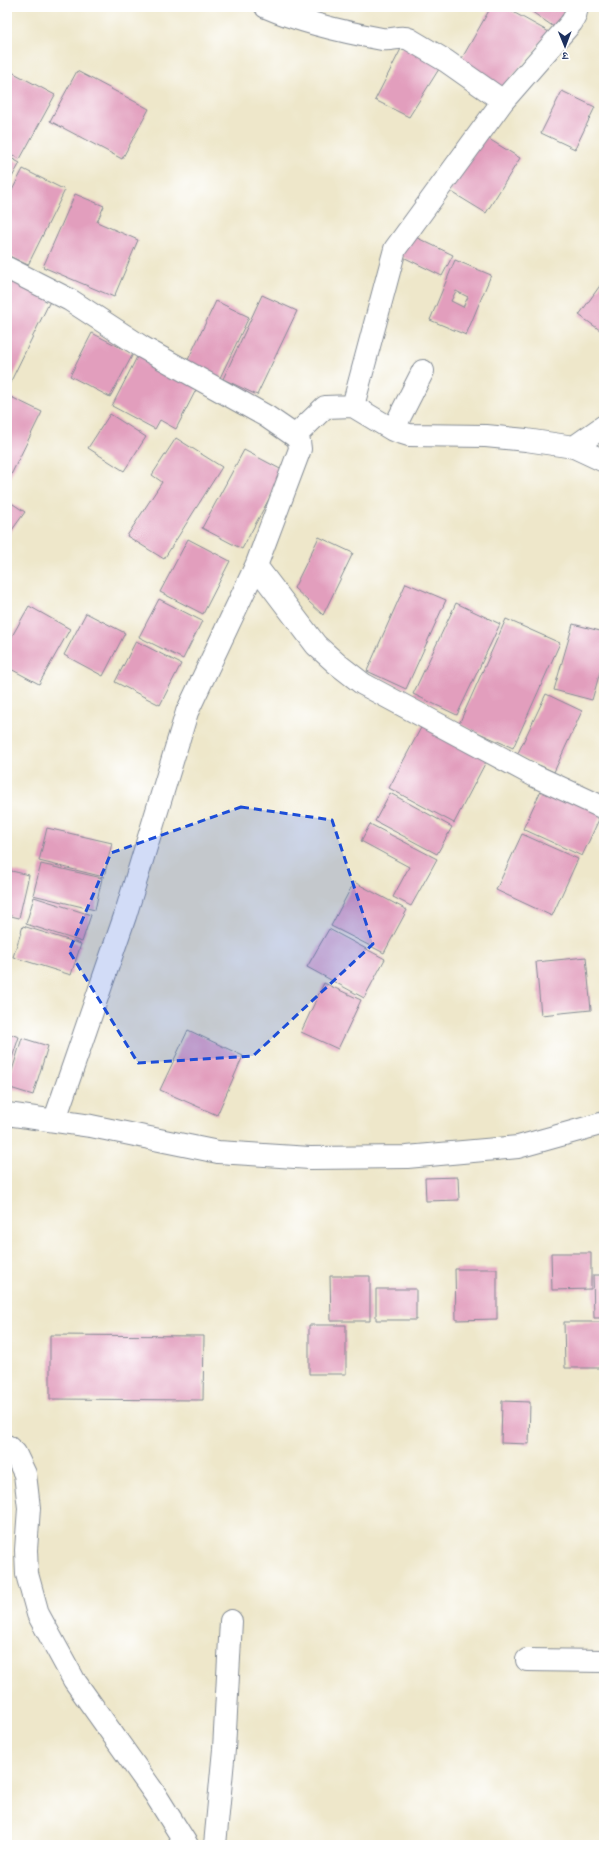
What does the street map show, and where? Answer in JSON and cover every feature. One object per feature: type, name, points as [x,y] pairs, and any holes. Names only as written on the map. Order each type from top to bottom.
[{"type":"street","points":[[266,7],[291,18],[384,39],[404,37],[446,61],[503,101]]},
{"type":"street","points":[[353,406],[395,249],[503,101],[572,22],[577,7]]},
{"type":"street","points":[[7,268],[70,300],[142,347],[266,416],[295,436],[299,441],[300,449],[256,566],[187,712],[125,916],[56,1119]]},
{"type":"street","points":[[393,430],[423,371]]},
{"type":"street","points":[[295,436],[325,407],[353,406],[393,430],[409,435],[486,436],[574,447],[604,461]]},
{"type":"street","points":[[574,447],[604,426]]},
{"type":"street","points":[[256,566],[316,645],[363,684],[535,776],[604,808]]},
{"type":"street","points":[[7,1114],[56,1119],[218,1152],[310,1158],[407,1157],[518,1148],[604,1123]]},
{"type":"street","points":[[7,1446],[15,1452],[25,1474],[29,1508],[26,1550],[27,1574],[38,1614],[74,1680],[190,1843]]},
{"type":"street","points":[[215,1845],[224,1749],[231,1621]]},
{"type":"street","points":[[527,1660],[604,1661]]},
{"type":"highlighted area","points":[[241,807],[332,820],[373,944],[253,1056],[138,1063],[69,951],[111,853]]},
{"type":"building","points":[[491,7],[504,7],[549,32],[500,91],[457,67]]},
{"type":"building","points":[[525,7],[568,7],[554,27]]},
{"type":"building","points":[[405,41],[444,61],[409,117],[375,100]]},
{"type":"building","points":[[10,71],[55,95],[20,159],[7,152],[7,77]]},
{"type":"building","points":[[77,71],[149,109],[122,159],[50,121]]},
{"type":"building","points":[[562,91],[595,107],[575,149],[541,133]]},
{"type":"building","points":[[484,136],[520,158],[486,213],[450,191]]},
{"type":"building","points":[[7,156],[20,163],[7,186]]},
{"type":"building","points":[[23,169],[65,190],[28,265],[7,255],[7,200]]},
{"type":"building","points":[[75,194],[104,206],[97,222],[138,240],[114,297],[43,267]]},
{"type":"building","points":[[409,234],[453,255],[442,276],[399,255]]},
{"type":"building","points":[[455,260],[491,275],[466,335],[430,320]],"holes":[[[456,291],[468,297],[463,307],[451,301]]]},
{"type":"building","points":[[11,273],[54,293],[10,383],[7,381],[7,281]]},
{"type":"building","points":[[604,280],[604,333],[579,315]]},
{"type":"building","points":[[262,295],[297,311],[257,395],[223,379]]},
{"type":"building","points":[[216,301],[249,317],[219,380],[186,364]]},
{"type":"building","points":[[92,333],[133,354],[110,397],[70,376]]},
{"type":"building","points":[[139,353],[199,384],[176,429],[160,420],[155,429],[112,406]]},
{"type":"building","points":[[7,395],[42,412],[7,483]]},
{"type":"building","points":[[110,414],[146,437],[124,471],[88,448]]},
{"type":"building","points":[[176,438],[222,467],[164,559],[127,536],[162,482],[152,475]]},
{"type":"building","points":[[244,450],[284,471],[242,549],[202,528]]},
{"type":"building","points":[[7,500],[25,512],[7,537]]},
{"type":"building","points":[[319,537],[353,553],[323,615],[294,588]]},
{"type":"building","points":[[188,539],[230,561],[203,614],[160,592]]},
{"type":"building","points":[[406,583],[446,600],[406,689],[367,671]]},
{"type":"building","points":[[159,599],[202,621],[183,659],[139,637]]},
{"type":"building","points":[[456,603],[500,624],[457,715],[413,694]]},
{"type":"building","points":[[29,606],[70,629],[39,684],[7,667],[7,645]]},
{"type":"building","points":[[86,613],[125,633],[103,676],[64,655]]},
{"type":"building","points":[[506,619],[560,643],[513,748],[459,724]]},
{"type":"building","points":[[573,624],[604,632],[604,658],[592,700],[554,690]]},
{"type":"building","points":[[136,641],[181,664],[160,705],[115,682]]},
{"type":"building","points":[[546,694],[582,711],[554,772],[517,755]]},
{"type":"building","points":[[424,722],[489,756],[454,823],[389,788]]},
{"type":"building","points":[[543,786],[602,813],[582,856],[523,829]]},
{"type":"building","points":[[390,793],[452,827],[437,854],[375,821]]},
{"type":"building","points":[[370,824],[437,859],[411,906],[393,897],[409,867],[361,841]]},
{"type":"building","points":[[47,828],[112,843],[104,877],[39,861]]},
{"type":"building","points":[[522,834],[578,859],[552,916],[496,890]]},
{"type":"building","points":[[41,864],[102,878],[95,910],[33,895]]},
{"type":"building","points":[[7,870],[29,875],[19,918],[7,915]]},
{"type":"building","points":[[354,882],[407,910],[384,953],[331,926]]},
{"type":"building","points":[[34,897],[91,915],[82,942],[26,924]]},
{"type":"building","points":[[23,926],[81,944],[71,975],[13,957]]},
{"type":"building","points":[[329,929],[385,959],[364,998],[307,967]]},
{"type":"building","points":[[586,957],[591,1010],[541,1015],[536,962]]},
{"type":"building","points":[[324,983],[361,1000],[338,1049],[301,1032]]},
{"type":"building","points":[[188,1030],[243,1056],[217,1115],[160,1090]]},
{"type":"building","points":[[7,1033],[19,1037],[7,1073]]},
{"type":"building","points":[[22,1038],[48,1046],[33,1095],[7,1087]]},
{"type":"building","points":[[458,1177],[459,1200],[426,1201],[425,1178]]},
{"type":"building","points":[[551,1253],[591,1253],[591,1289],[552,1290]]},
{"type":"building","points":[[455,1269],[497,1269],[497,1319],[456,1320]]},
{"type":"building","points":[[593,1275],[604,1275],[604,1318],[594,1318]]},
{"type":"building","points":[[330,1276],[370,1276],[370,1321],[331,1321]]},
{"type":"building","points":[[376,1289],[416,1289],[416,1320],[376,1320]]},
{"type":"building","points":[[564,1322],[604,1322],[604,1368],[565,1368]]},
{"type":"building","points":[[309,1325],[346,1325],[346,1374],[309,1374]]},
{"type":"building","points":[[50,1335],[204,1336],[203,1400],[50,1399]]},
{"type":"building","points":[[502,1401],[530,1402],[529,1444],[501,1443]]}]
